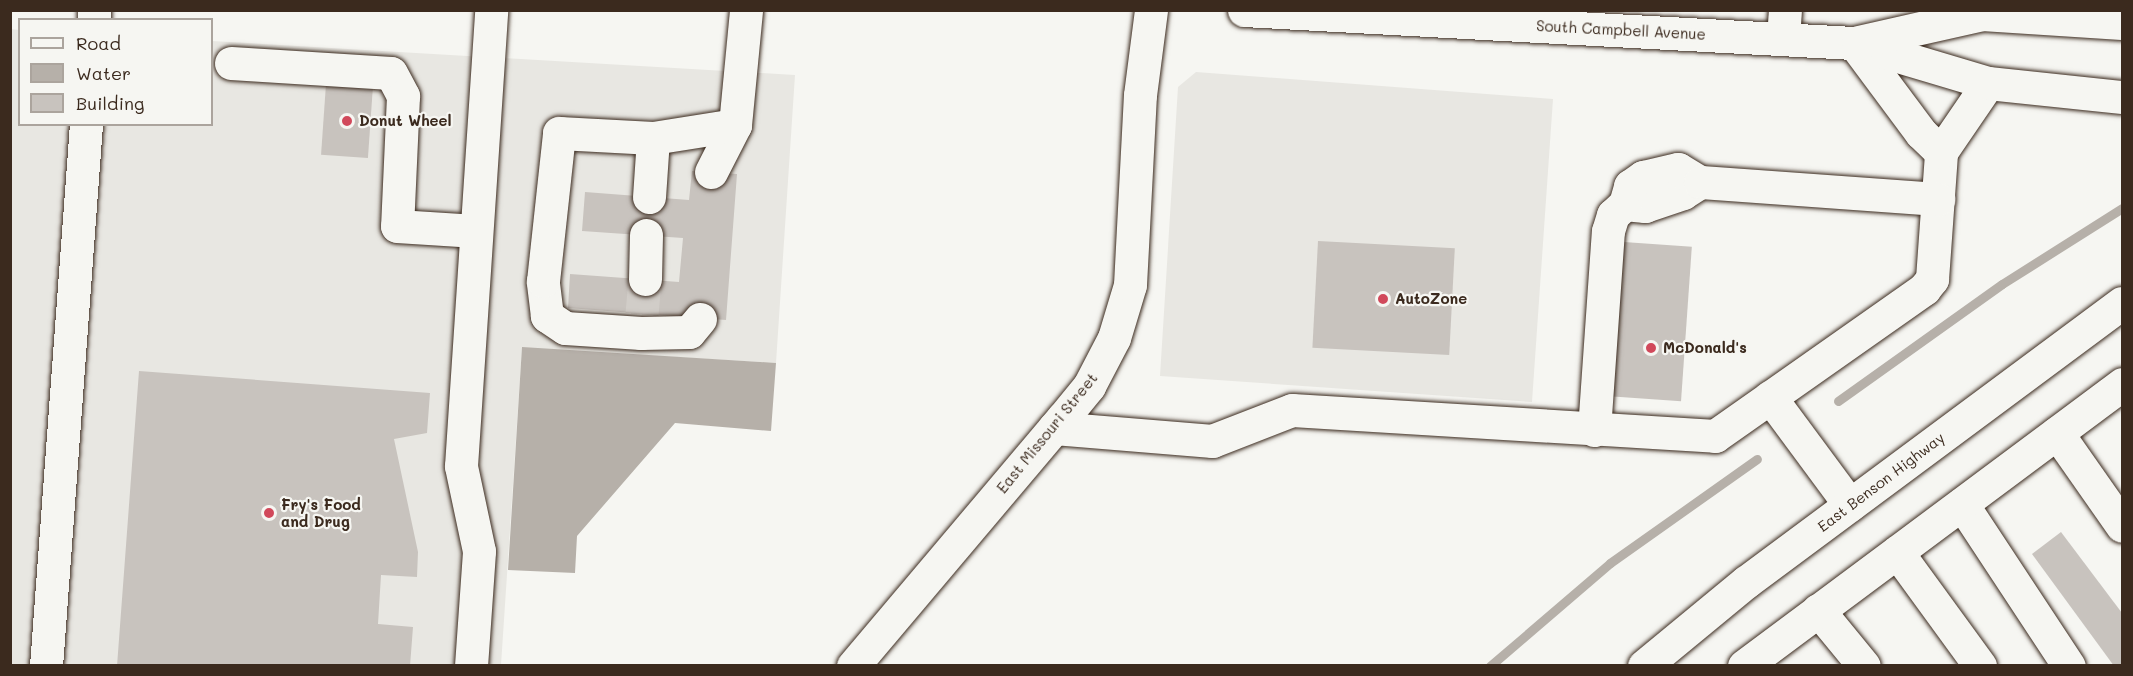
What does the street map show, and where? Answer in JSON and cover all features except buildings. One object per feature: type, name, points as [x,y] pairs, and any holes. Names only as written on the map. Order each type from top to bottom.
[{"type":"main road","points":[[471,666],[479,551],[461,466],[491,10]]},
{"type":"main road","points":[[711,172],[735,125],[746,10]]},
{"type":"main road","name":"East Missouri Street","points":[[853,666],[1054,428],[1104,360],[1125,306],[1130,285],[1140,95],[1151,10]]},
{"type":"main road","name":"South Campbell Avenue","points":[[1244,10],[1784,25],[1854,43],[1988,83],[2122,97]]},
{"type":"main road","name":"South Campbell Avenue","points":[[1854,43],[1926,19],[1982,14],[2122,23]]},
{"type":"main road","points":[[1854,43],[1921,133],[1941,152]]},
{"type":"main road","points":[[231,63],[391,73],[403,96],[397,226],[476,231]]},
{"type":"main road","points":[[1054,428],[1212,441],[1292,410],[1715,436],[1932,279],[1941,152],[1988,83]]},
{"type":"main road","points":[[700,319],[689,332],[642,323],[565,328],[547,316],[543,281],[559,133],[653,138],[735,125]]},
{"type":"main road","points":[[46,666],[86,126]]},
{"type":"main road","points":[[649,197],[653,138]]},
{"type":"main road","points":[[1594,430],[1608,231],[1612,216],[1625,204],[1630,186],[1659,171],[1678,169],[1700,182],[1938,199]]},
{"type":"main road","points":[[645,279],[646,236]]},
{"type":"main road","name":"East Benson Highway","points":[[1644,666],[1746,582],[2122,303]]},
{"type":"main road","points":[[1744,666],[2122,384]]},
{"type":"main road","points":[[1770,397],[1850,505]]},
{"type":"main road","points":[[2056,433],[2122,526]]},
{"type":"main road","points":[[1962,504],[2069,666]]},
{"type":"main road","points":[[1897,552],[1980,666]]},
{"type":"main road","points":[[1818,610],[1864,666]]},
{"type":"shaded area","points":[[10,29],[18,30],[18,126],[213,126],[213,41],[795,75],[776,363],[522,348],[501,665],[11,665]]},
{"type":"shaded area","points":[[1196,72],[1553,99],[1532,402],[1160,376],[1178,87]]},
{"type":"water","points":[[522,347],[776,363],[771,431],[675,423],[577,536],[575,573],[508,570]]},
{"type":"waterway","points":[[1838,401],[2002,284],[2122,208]]},
{"type":"waterway","points":[[1490,666],[1610,563],[1757,459]]},
{"type":"tunnel","points":[[642,314],[645,279]]},
{"type":"place","name":"Donut Wheel","points":[[347,121]]},
{"type":"place","name":"AutoZone","points":[[1383,299]]},
{"type":"place","name":"McDonald's","points":[[1651,348]]},
{"type":"place","name":"Fry's Food and Drug","points":[[269,513]]}]
